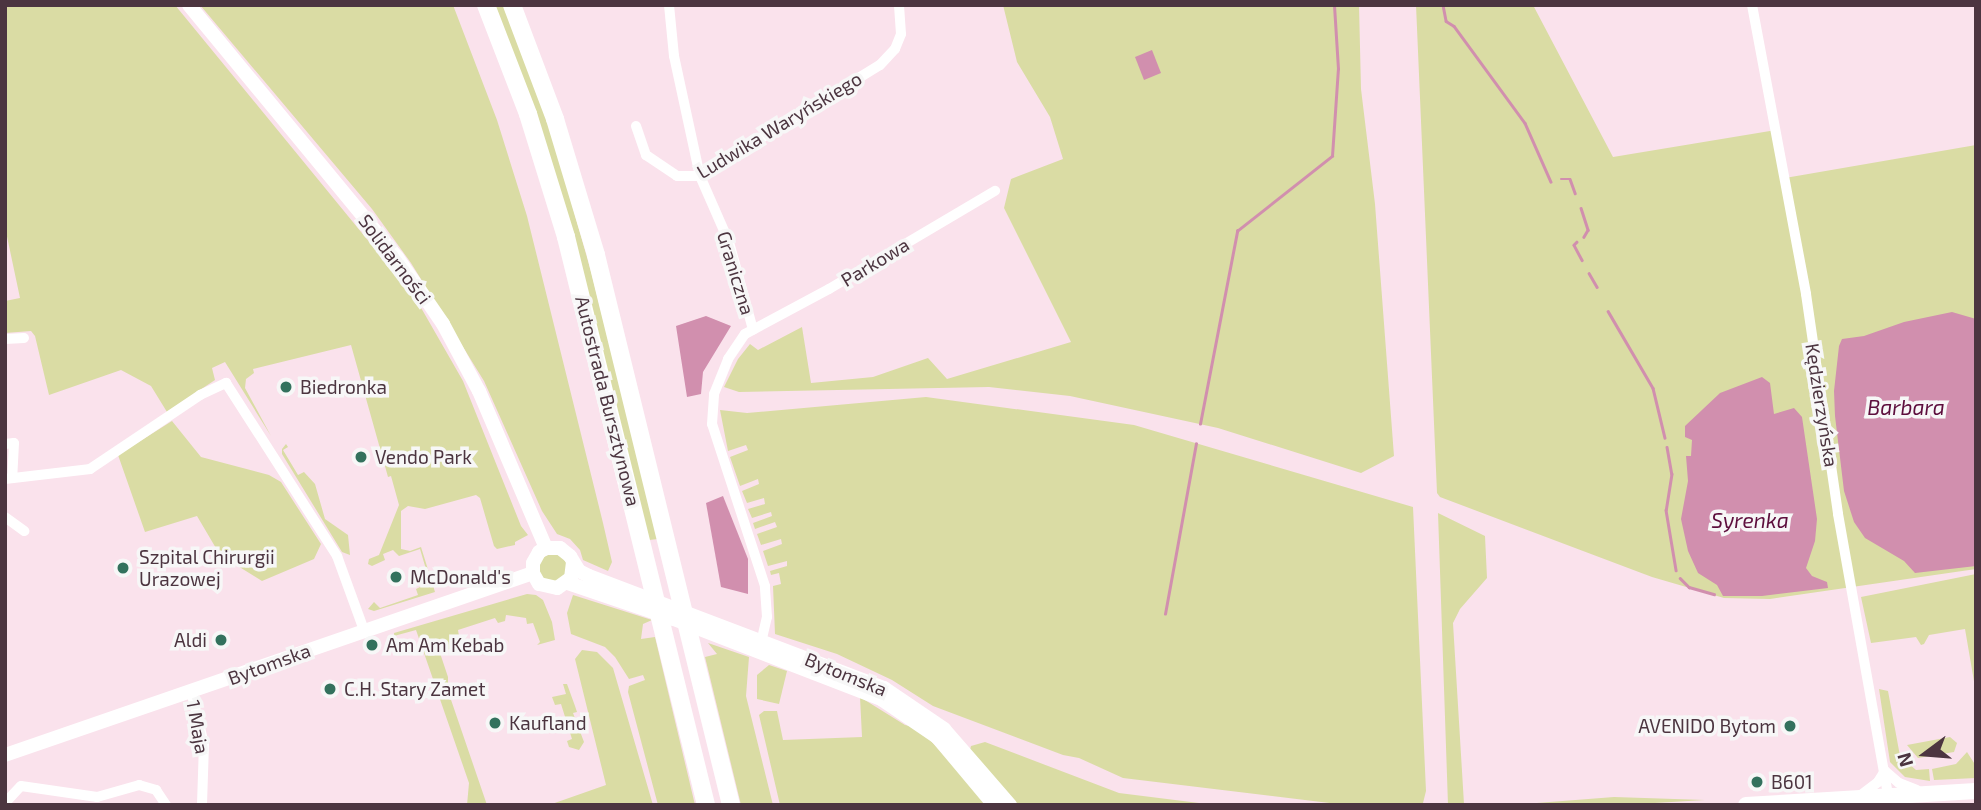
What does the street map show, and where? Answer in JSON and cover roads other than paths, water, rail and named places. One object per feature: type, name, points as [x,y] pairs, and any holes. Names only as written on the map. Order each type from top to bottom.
[{"type":"highway","name":"Autostrada Bursztynowa","points":[[486,5],[528,114],[566,237],[706,805]]},
{"type":"highway","name":"Autostrada Bursztynowa","points":[[512,5],[548,98],[584,211],[731,805]]},
{"type":"main road","points":[[1746,805],[1858,797],[1889,801],[1928,794],[1976,791]]},
{"type":"street","name":"Solidarności","points":[[189,5],[397,257],[443,324],[479,391],[547,548]]},
{"type":"street","name":"Graniczna","points":[[669,5],[674,56],[700,176],[729,242],[753,330],[736,346],[718,378],[712,424],[762,572],[768,605],[760,646]]},
{"type":"street","name":"Ludwika Waryńskiego","points":[[636,126],[646,155],[677,176],[700,176],[880,65],[895,49],[901,34],[899,5]]},
{"type":"street","name":"Kędzierzyńska","points":[[1752,5],[1806,294],[1839,514],[1889,801]]},
{"type":"street","name":"Parkowa","points":[[753,330],[995,191]]},
{"type":"street","points":[[5,339],[24,338]]},
{"type":"street","points":[[5,444],[14,443],[8,478],[89,469],[200,395],[226,383],[337,556],[363,630]]},
{"type":"street","points":[[5,517],[24,531]]},
{"type":"street","points":[[547,548],[562,549],[573,562],[573,573],[568,583],[551,589],[540,584],[533,573],[534,559],[547,548]]},
{"type":"street","name":"Bytomska","points":[[573,562],[589,576],[760,646],[897,708],[937,737],[994,805]]},
{"type":"street","name":"Bytomska","points":[[5,755],[533,573]]},
{"type":"street","name":"Bytomska","points":[[568,583],[874,683],[910,703],[944,729],[1010,805]]},
{"type":"street","name":"1 Maja","points":[[191,691],[204,744],[202,805]]},
{"type":"street","points":[[1858,797],[1868,792],[1885,771],[1907,787],[1928,794]]},
{"type":"street","points":[[5,803],[21,786],[99,801],[139,785],[156,790],[166,805]]},
{"type":"water","points":[[1152,50],[1161,73],[1144,80],[1135,57]]},
{"type":"water","name":"Barbara","points":[[1952,312],[1976,319],[1976,566],[1915,573],[1904,561],[1865,538],[1854,522],[1844,491],[1835,416],[1834,391],[1839,346],[1842,339],[1864,336],[1904,322]]},
{"type":"water","points":[[706,316],[731,326],[703,372],[701,394],[687,397],[676,326]]},
{"type":"water","name":"Syrenka","points":[[1762,377],[1770,383],[1774,414],[1794,408],[1802,417],[1817,519],[1815,541],[1806,568],[1812,576],[1827,582],[1828,588],[1762,596],[1723,596],[1717,585],[1698,573],[1688,551],[1681,519],[1688,481],[1686,456],[1691,456],[1692,440],[1685,437],[1685,426],[1720,393]]},
{"type":"water","points":[[723,496],[748,559],[748,594],[721,587],[706,503]]},
{"type":"waterway","points":[[1200,424],[1237,231],[1332,156],[1338,69],[1334,5]]},
{"type":"waterway","points":[[1443,5],[1446,21],[1454,26],[1525,123],[1551,182]]},
{"type":"waterway","points":[[1561,179],[1570,179],[1575,193]]},
{"type":"waterway","points":[[1581,208],[1588,230],[1584,237]]},
{"type":"waterway","points":[[1577,242],[1574,245],[1582,260]]},
{"type":"waterway","points":[[1589,273],[1597,287]]},
{"type":"waterway","points":[[1608,311],[1653,388],[1665,438]]},
{"type":"waterway","points":[[1165,614],[1196,444]]},
{"type":"waterway","points":[[1667,447],[1672,474],[1666,510],[1676,570]]},
{"type":"waterway","points":[[1680,578],[1689,587],[1714,594]]},
{"type":"place","name":"Biedronka","points":[[286,387]]},
{"type":"place","name":"Vendo Park","points":[[361,457]]},
{"type":"place","name":"Szpital Chirurgii Urazowej","points":[[123,568]]},
{"type":"place","name":"McDonald's","points":[[396,577]]},
{"type":"place","name":"Aldi","points":[[221,640]]},
{"type":"place","name":"Am Am Kebab","points":[[372,645]]},
{"type":"place","name":"C.H. Stary Zamet","points":[[330,689]]},
{"type":"place","name":"Kaufland","points":[[495,723]]},
{"type":"place","name":"AVENIDO Bytom","points":[[1790,726]]},
{"type":"place","name":"B601","points":[[1757,782]]}]
